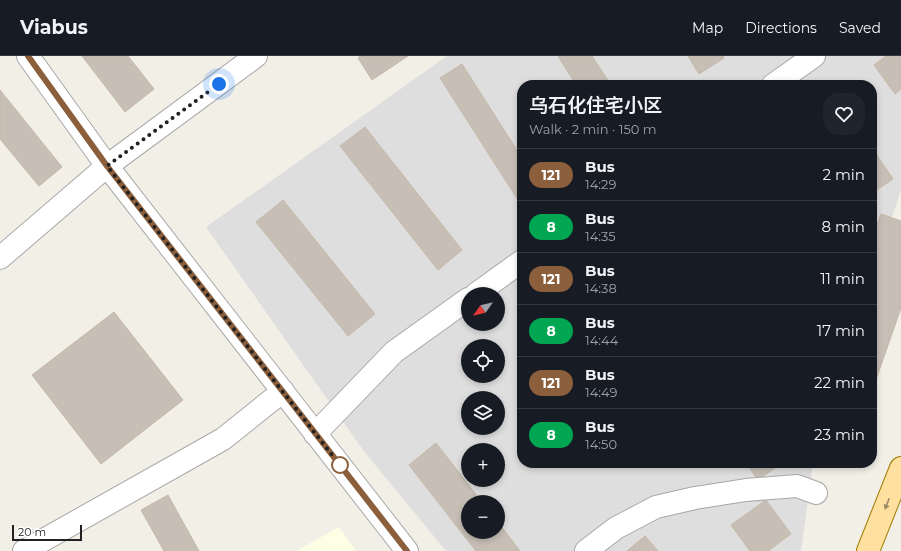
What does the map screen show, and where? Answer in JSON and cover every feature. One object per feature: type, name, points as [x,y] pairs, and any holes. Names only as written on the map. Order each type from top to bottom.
[{"type":"main road","points":[[868,551],[901,468]]},
{"type":"street","points":[[28,56],[107,166],[407,551]]},
{"type":"street","points":[[0,258],[107,166],[256,56]]},
{"type":"street","points":[[780,80],[814,56]]},
{"type":"street","points":[[486,287],[517,265]]},
{"type":"street","points":[[316,434],[394,352],[461,304]]},
{"type":"street","points":[[24,551],[223,439],[283,391]]},
{"type":"street","points":[[586,551],[616,528],[656,507],[695,498],[746,490],[797,486],[816,493]]},
{"type":"shaded area","points":[[447,56],[901,56],[901,190],[877,263],[877,80],[517,80],[517,468],[812,468],[801,551],[446,551],[363,450],[206,227]]},
{"type":"shaded area","points":[[339,527],[356,551],[296,551]]},
{"type":"building","points":[[82,56],[128,56],[154,89],[125,112]]},
{"type":"building","points":[[360,56],[408,56],[372,80],[358,58]]},
{"type":"building","points":[[558,56],[592,56],[608,80],[573,80]]},
{"type":"building","points":[[688,56],[723,56],[724,58],[699,74]]},
{"type":"building","points":[[886,56],[901,56],[901,89],[895,94],[874,65]]},
{"type":"building","points":[[462,64],[517,150],[517,198],[440,78]]},
{"type":"building","points":[[0,90],[62,167],[39,186],[0,139]]},
{"type":"building","points":[[365,127],[462,250],[438,270],[340,146]]},
{"type":"building","points":[[877,155],[893,179],[877,190]]},
{"type":"building","points":[[283,200],[375,314],[348,336],[256,222]]},
{"type":"building","points":[[881,214],[901,221],[901,308],[877,377],[877,225]]},
{"type":"building","points":[[114,312],[183,400],[101,464],[32,375]]},
{"type":"building","points":[[436,443],[461,475],[461,487],[470,487],[477,495],[461,495],[461,532],[409,465]]},
{"type":"building","points":[[750,468],[775,468],[758,480]]},
{"type":"building","points":[[168,495],[199,551],[164,551],[141,510]]},
{"type":"building","points":[[766,500],[791,534],[768,551],[750,551],[731,525]]},
{"type":"building","points":[[505,531],[520,551],[476,551],[467,539],[505,539]]},
{"type":"building","points":[[645,536],[658,551],[627,551]]},
{"type":"bus line","name":"121","points":[[28,56],[107,166],[407,551]]},
{"type":"route","points":[[219,84],[107,166],[343,469],[340,465]]}]
